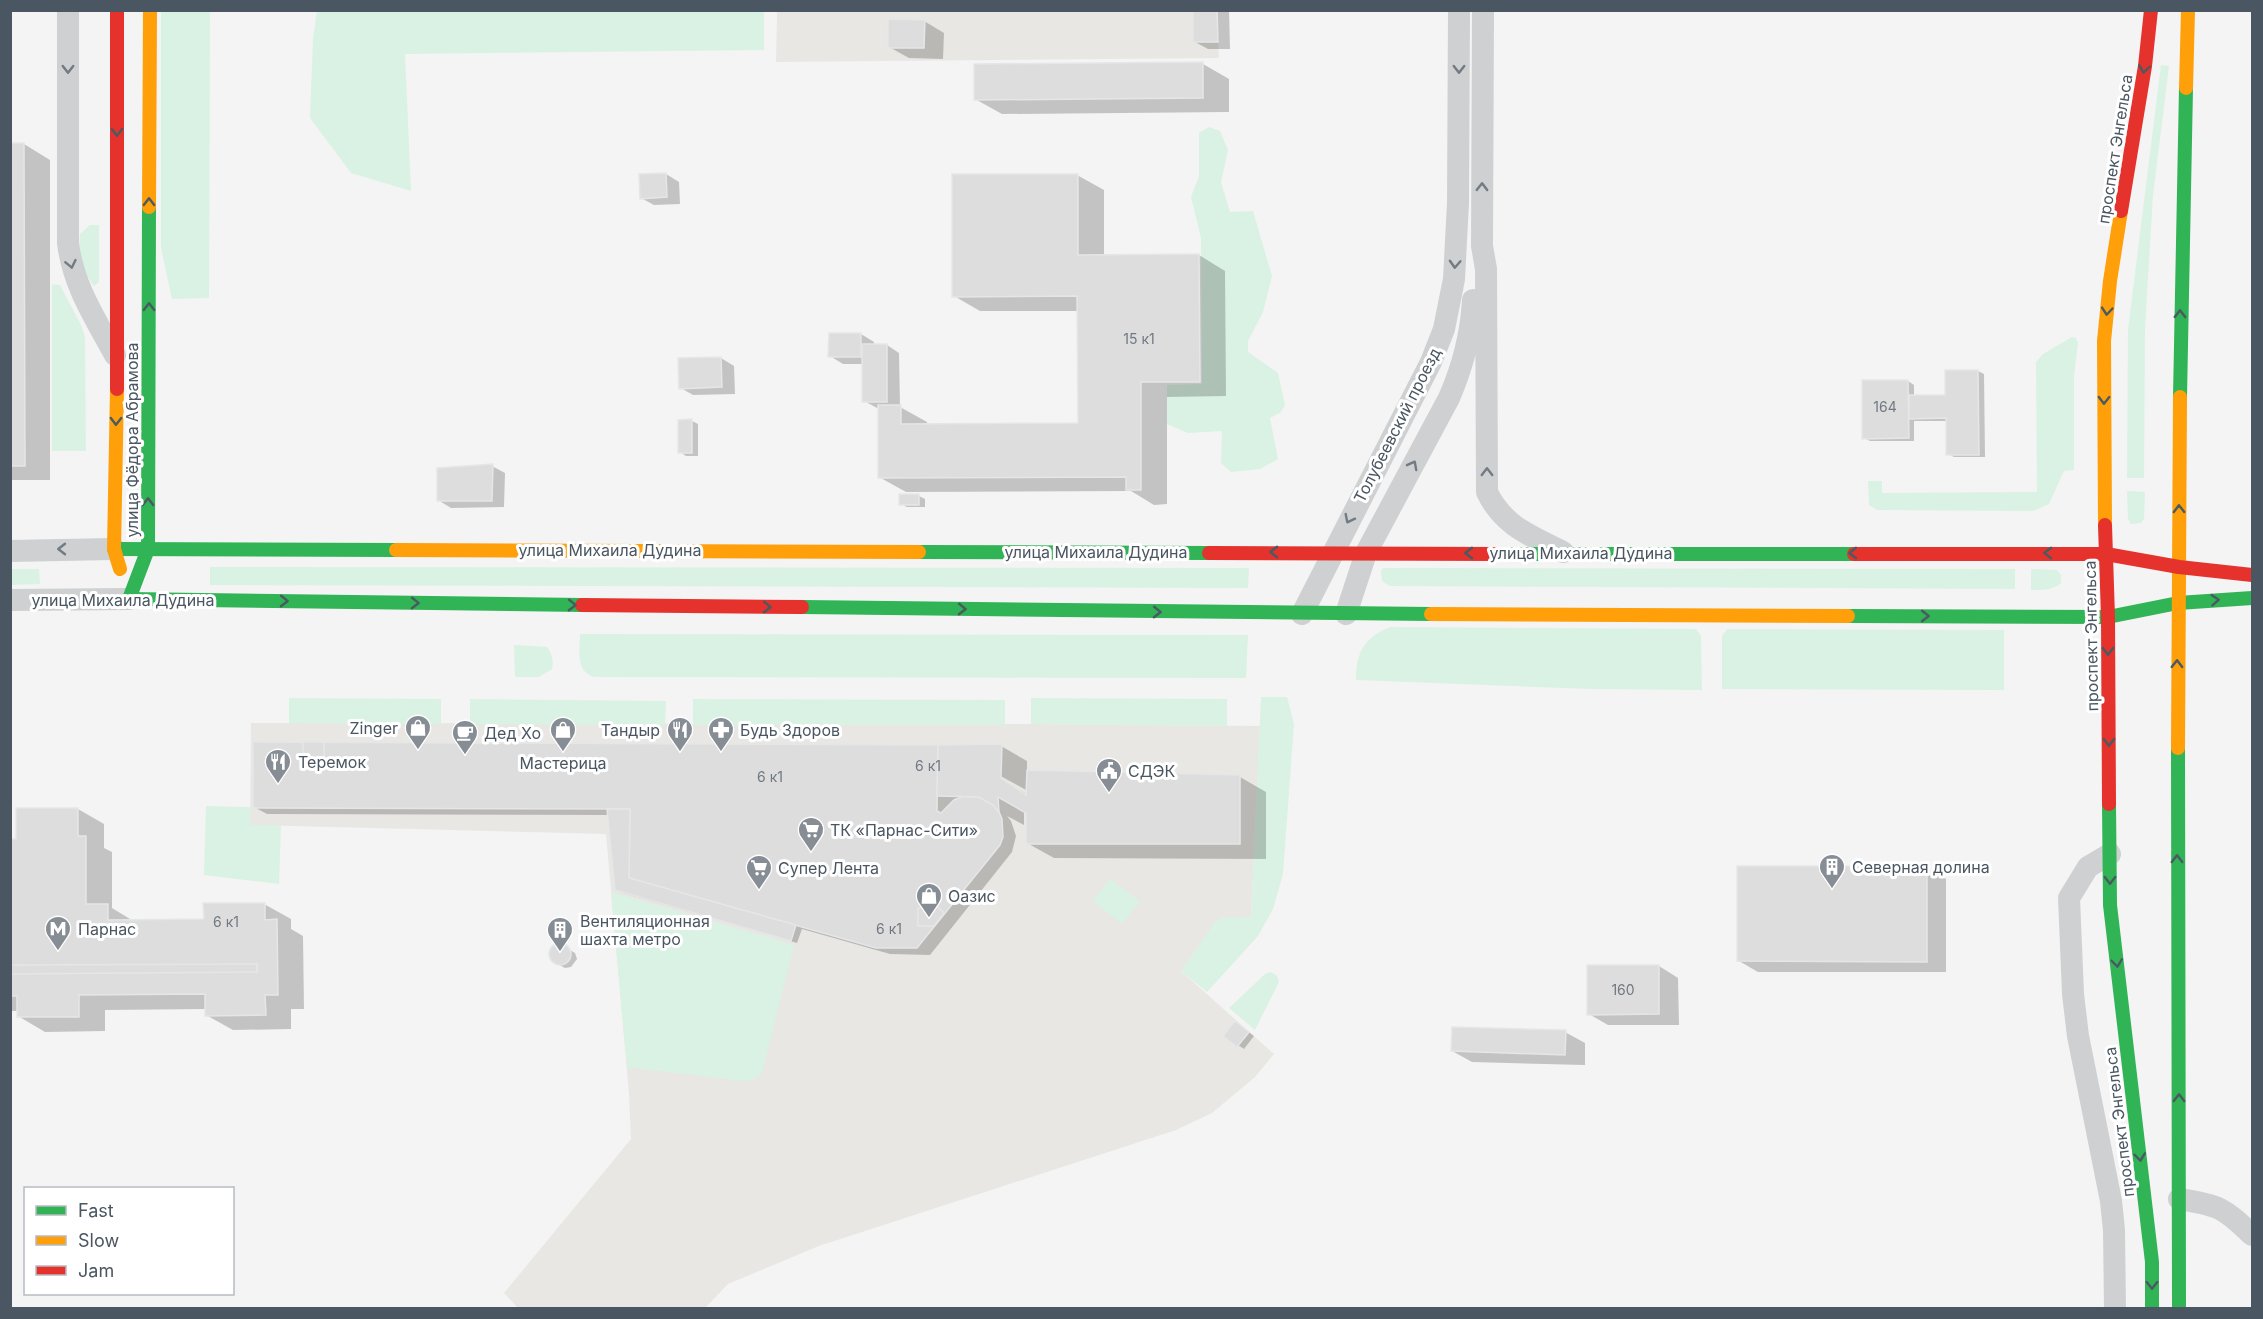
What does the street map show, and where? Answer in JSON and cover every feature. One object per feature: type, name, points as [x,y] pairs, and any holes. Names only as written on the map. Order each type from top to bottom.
[{"type":"street","points":[[68,10],[68,243],[70,264],[78,286],[117,359]]},
{"type":"street","name":"улица Фёдора Абрамова","points":[[117,10],[117,359],[114,549],[129,599]]},
{"type":"street","name":"улица Фёдора Абрамова","points":[[129,599],[148,549],[150,10]]},
{"type":"street","name":"Толубеевский проезд","points":[[1302,614],[1408,409],[1444,329],[1454,279],[1459,10]]},
{"type":"street","name":"Толубеевский проезд","points":[[1483,10],[1482,246],[1486,269],[1487,492],[1494,508],[1505,519],[1564,553]]},
{"type":"street","name":"проспект Энгельса","points":[[2151,10],[2145,66],[2110,281],[2104,341],[2103,485],[2108,617],[2110,905],[2152,1262],[2152,1308]]},
{"type":"street","points":[[2179,1308],[2177,696],[2180,356],[2188,10]]},
{"type":"street","name":"Толубеевский проезд","points":[[1346,614],[1366,553],[1460,374],[1468,346],[1476,272],[1482,246]]},
{"type":"street","name":"улица Михаила Дудина","points":[[10,551],[148,549],[1331,554],[2106,554],[2179,567],[2253,575]]},
{"type":"street","name":"улица Михаила Дудина","points":[[10,600],[129,599],[1302,614],[2108,617],[2178,603],[2253,598]]},
{"type":"street","points":[[2110,854],[2088,867],[2069,898],[2073,994],[2078,1036],[2111,1201],[2114,1230],[2115,1308]]},
{"type":"street","points":[[2179,1199],[2212,1204],[2229,1212],[2253,1235]]},
{"type":"shaded area","points":[[777,11],[1217,11],[1219,58],[776,62]]},
{"type":"shaded area","points":[[251,723],[1260,726],[1251,918],[1222,918],[1181,971],[1274,1054],[1255,1077],[1212,1113],[1176,1130],[819,1246],[728,1284],[705,1308],[518,1308],[504,1293],[631,1139],[606,834],[250,825]]},
{"type":"green space","points":[[161,11],[210,11],[209,298],[172,299],[161,248]]},
{"type":"green space","points":[[317,11],[764,11],[764,50],[405,54],[411,191],[351,173],[310,118],[313,39]]},
{"type":"green space","points":[[2161,65],[2169,66],[2153,195],[2145,328],[2144,478],[2127,478],[2128,330]]},
{"type":"green space","points":[[1209,127],[1220,131],[1228,150],[1221,182],[1230,212],[1253,211],[1272,276],[1263,312],[1248,341],[1248,352],[1278,373],[1285,405],[1280,413],[1270,418],[1278,459],[1260,469],[1231,472],[1221,463],[1222,431],[1188,433],[1167,424],[1167,385],[1202,384],[1201,238],[1191,197],[1199,176],[1199,133]]},
{"type":"green space","points":[[90,225],[99,225],[99,282],[94,286],[84,268],[80,248],[80,234]]},
{"type":"green space","points":[[52,284],[60,285],[85,337],[86,451],[52,451]]},
{"type":"green space","points":[[2072,337],[2076,338],[2078,343],[2074,376],[2074,470],[2064,471],[2049,504],[2033,511],[1877,510],[1869,505],[1868,481],[1882,481],[1882,493],[2037,492],[2036,362],[2043,354]]},
{"type":"green space","points":[[2127,491],[2145,492],[2144,519],[2141,523],[2131,524],[2128,519]]},
{"type":"green space","points":[[210,567],[1249,568],[1248,588],[210,585]]},
{"type":"green space","points":[[1383,568],[2015,569],[2015,589],[1390,586],[1382,581]]},
{"type":"green space","points":[[11,569],[39,569],[40,584],[11,585]]},
{"type":"green space","points":[[2031,569],[2057,570],[2061,575],[2061,583],[2050,589],[2031,590]]},
{"type":"green space","points":[[1390,627],[1696,629],[1701,636],[1702,690],[1591,689],[1356,680],[1356,670],[1363,647],[1374,636]]},
{"type":"green space","points":[[1727,629],[2004,630],[2004,690],[1722,689],[1722,636]]},
{"type":"green space","points":[[580,634],[1248,635],[1246,678],[594,677],[588,674],[581,665]]},
{"type":"green space","points":[[514,645],[547,647],[552,658],[552,669],[539,677],[515,677]]},
{"type":"green space","points":[[1261,697],[1287,697],[1294,724],[1283,874],[1273,909],[1258,936],[1207,992],[1181,971],[1215,922],[1222,918],[1251,917]]},
{"type":"green space","points":[[289,698],[441,699],[441,724],[289,723]]},
{"type":"green space","points":[[1031,698],[1227,699],[1227,726],[1031,724]]},
{"type":"green space","points":[[470,699],[666,701],[665,725],[470,724]]},
{"type":"green space","points":[[693,699],[1005,700],[1005,725],[693,725]]},
{"type":"green space","points":[[206,806],[250,807],[250,825],[281,825],[279,884],[204,875]]},
{"type":"green space","points":[[1110,879],[1140,901],[1122,924],[1093,901]]},
{"type":"green space","points":[[611,892],[794,945],[762,1073],[753,1080],[744,1081],[627,1067]]},
{"type":"green space","points":[[1271,972],[1277,976],[1279,982],[1255,1030],[1229,1008],[1265,974]]},
{"type":"building","points":[[1193,10],[1217,10],[1218,42],[1193,42]]},
{"type":"building","points":[[888,19],[925,20],[924,48],[888,48]]},
{"type":"building","points":[[1203,62],[1203,98],[974,100],[974,64]]},
{"type":"building","points":[[10,143],[24,143],[25,466],[10,466]]},
{"type":"building","points":[[666,173],[667,197],[640,199],[639,174]]},
{"type":"building","points":[[952,174],[1078,174],[1078,255],[1199,254],[1200,382],[1141,382],[1141,490],[1126,490],[1126,477],[878,478],[878,405],[901,405],[901,424],[1078,423],[1077,296],[952,297]]},
{"type":"building","points":[[829,333],[861,333],[861,357],[828,357]]},
{"type":"building","points":[[862,344],[887,344],[887,402],[862,402]]},
{"type":"building","points":[[721,357],[722,387],[679,389],[678,358]]},
{"type":"building","points":[[1945,370],[1978,370],[1979,455],[1946,455],[1946,418],[1909,419],[1909,395],[1945,395]]},
{"type":"building","points":[[1862,380],[1908,380],[1909,438],[1862,439]]},
{"type":"building","points":[[692,419],[692,453],[678,453],[678,420]]},
{"type":"building","points":[[493,464],[492,501],[437,501],[437,468]]},
{"type":"building","points":[[899,494],[919,494],[919,505],[899,505]]},
{"type":"building","name":"ТК «Парнас-Сити»","points":[[253,742],[938,745],[937,811],[941,813],[954,800],[964,796],[979,797],[993,805],[999,812],[1002,819],[1003,837],[1000,845],[917,948],[876,948],[629,878],[630,809],[253,808]]},
{"type":"building","points":[[303,742],[324,742],[324,762],[303,762]]},
{"type":"building","points":[[1002,744],[1001,778],[1026,795],[1027,770],[1240,775],[1240,844],[1026,844],[1026,813],[998,797],[999,812],[993,805],[979,797],[937,796],[938,745]]},
{"type":"building","name":"Парнас","points":[[16,808],[78,808],[78,836],[86,836],[86,904],[108,904],[108,920],[204,919],[203,903],[265,903],[265,920],[277,919],[278,995],[265,995],[266,1015],[205,1016],[205,994],[79,995],[79,1017],[17,1017],[17,996],[10,996],[10,839],[16,839]]},
{"type":"building","points":[[607,809],[630,809],[629,878],[796,925],[791,941],[615,890]]},
{"type":"building","name":"Северная долина","points":[[1737,866],[1927,866],[1927,962],[1737,961]]},
{"type":"building","name":"Оазис","points":[[938,907],[944,913],[934,926],[918,926],[918,908]]},
{"type":"building","name":"Вентиляционная шахта метро","points":[[556,943],[564,943],[571,950],[571,958],[564,965],[556,965],[549,958],[549,950]]},
{"type":"building","name":"Парнас","points":[[257,964],[257,972],[10,974],[10,965]]},
{"type":"building","points":[[1587,965],[1659,965],[1659,1014],[1587,1015]]},
{"type":"building","points":[[1235,1021],[1249,1032],[1237,1047],[1223,1036]]},
{"type":"building","points":[[1452,1027],[1566,1030],[1565,1055],[1451,1051]]},
{"type":"traffic: fast","points":[[2180,397],[2186,88]]},
{"type":"traffic: fast","points":[[129,599],[148,549],[149,207]]},
{"type":"traffic: fast","points":[[114,549],[396,550]]},
{"type":"traffic: fast","points":[[919,552],[1209,553]]},
{"type":"traffic: fast","points":[[1498,554],[1854,554]]},
{"type":"traffic: fast","points":[[1848,616],[2108,617],[2178,603],[2252,598]]},
{"type":"traffic: fast","points":[[129,599],[582,605]]},
{"type":"traffic: fast","points":[[802,607],[1431,614]]},
{"type":"traffic: fast","points":[[2178,748],[2179,1308]]},
{"type":"traffic: fast","points":[[2109,804],[2110,905],[2152,1262],[2152,1308]]},
{"type":"traffic: slow","points":[[149,207],[150,10]]},
{"type":"traffic: slow","points":[[2186,88],[2188,10]]},
{"type":"traffic: slow","points":[[2105,525],[2104,341],[2110,281],[2121,211]]},
{"type":"traffic: slow","points":[[117,389],[114,549],[120,569]]},
{"type":"traffic: slow","points":[[2178,748],[2180,397]]},
{"type":"traffic: slow","points":[[396,550],[919,552]]},
{"type":"traffic: slow","points":[[1431,614],[1848,616]]},
{"type":"traffic: jam","points":[[117,10],[117,389]]},
{"type":"traffic: jam","points":[[2121,211],[2145,66],[2151,10]]},
{"type":"traffic: jam","points":[[2105,525],[2109,804]]},
{"type":"traffic: jam","points":[[1209,553],[1498,554]]},
{"type":"traffic: jam","points":[[1854,554],[2106,554],[2179,567],[2252,575]]},
{"type":"traffic: jam","points":[[582,605],[802,607]]},
{"type":"place","name":"Zinger","points":[[418,751]]},
{"type":"place","name":"Мастерица","points":[[563,753]]},
{"type":"place","name":"Тандыр","points":[[680,753]]},
{"type":"place","name":"Будь Здоров","points":[[721,753]]},
{"type":"place","name":"Дед Хо","points":[[465,756]]},
{"type":"place","name":"Теремок","points":[[278,785]]},
{"type":"place","name":"СДЭК","points":[[1109,794]]},
{"type":"place","name":"ТК «Парнас-Сити»","points":[[811,853]]},
{"type":"place","name":"Северная долина","points":[[1832,890]]},
{"type":"place","name":"Супер Лента","points":[[759,891]]},
{"type":"place","name":"Оазис","points":[[929,919]]},
{"type":"place","name":"Парнас","points":[[58,952]]},
{"type":"place","name":"Вентиляционная шахта метро","points":[[560,953]]}]
